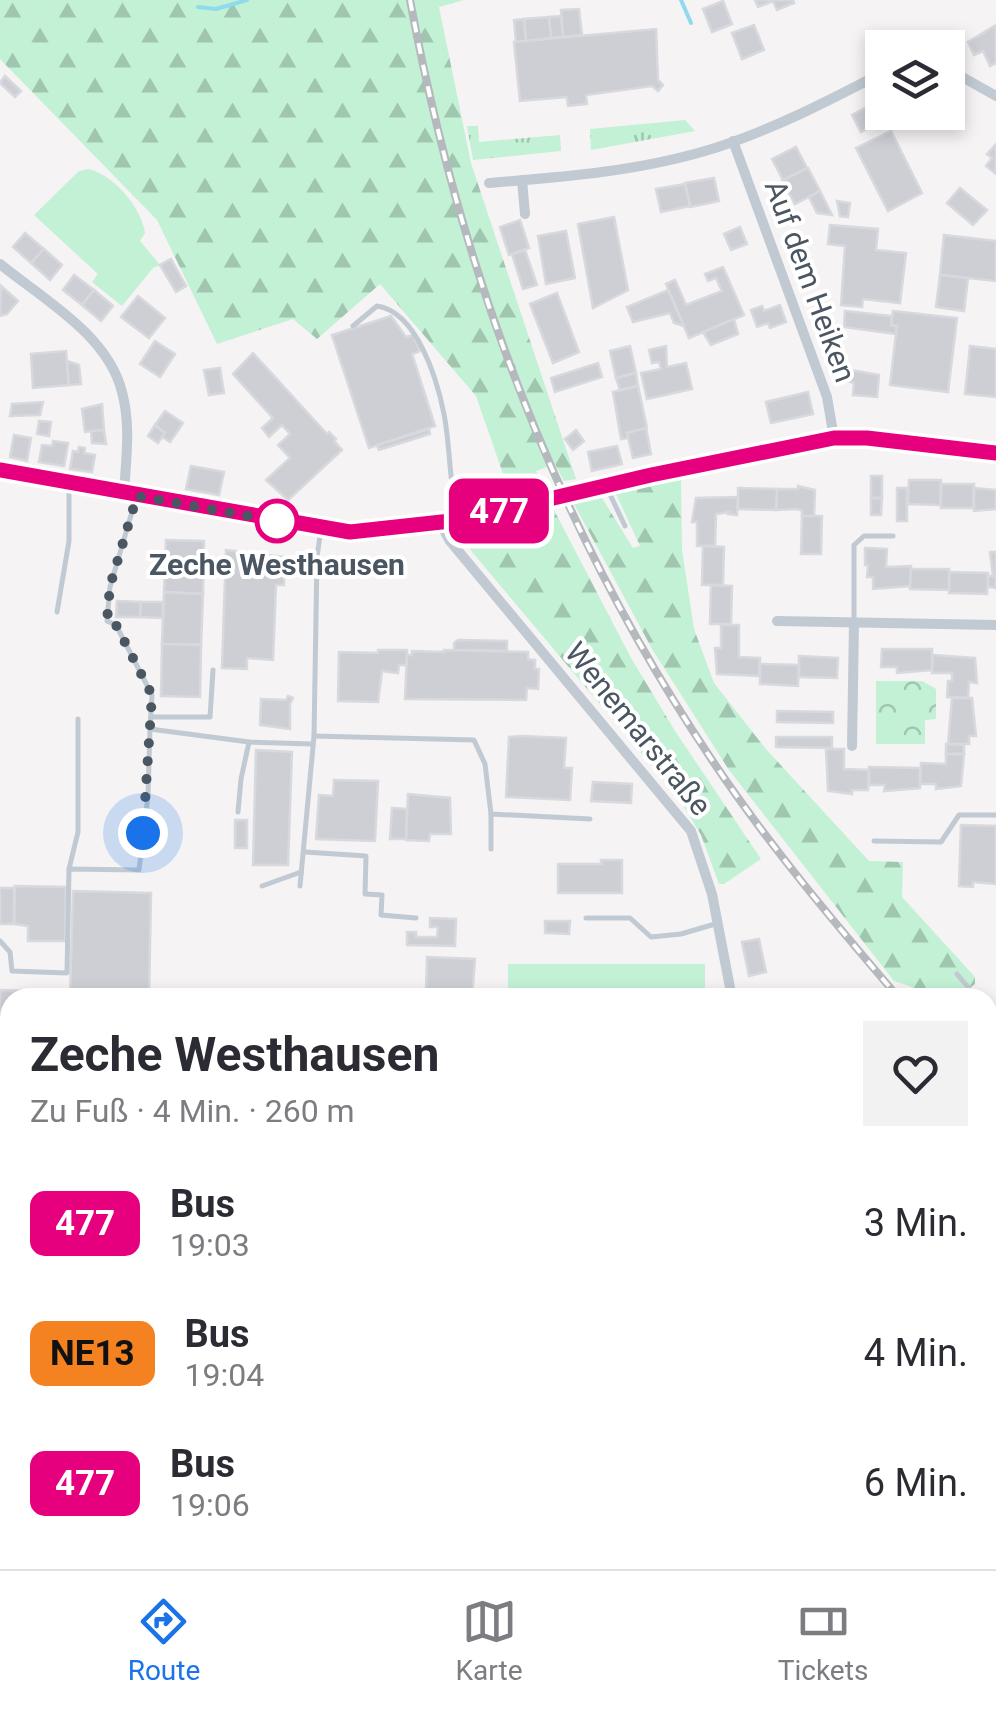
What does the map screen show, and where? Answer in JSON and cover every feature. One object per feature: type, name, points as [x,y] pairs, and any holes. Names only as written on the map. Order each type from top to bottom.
[{"type":"street","points":[[965,79],[996,96]]},
{"type":"street","points":[[489,183],[626,169],[733,141],[799,116],[865,82]]},
{"type":"street","name":"Auf dem Heiken","points":[[733,141],[827,397],[834,438]]},
{"type":"street","points":[[522,180],[526,214]]},
{"type":"street","points":[[0,264],[78,328],[113,367],[126,412],[130,494]]},
{"type":"street","points":[[0,470],[321,529],[363,532],[440,524],[834,438],[867,438],[996,453]]},
{"type":"street","name":"Wenemarstraße","points":[[440,524],[691,831],[704,866],[730,988]]},
{"type":"street","points":[[777,621],[996,626]]},
{"type":"street","points":[[852,746],[854,624]]},
{"type":"lane","points":[[353,326],[377,306],[392,308],[415,332],[444,414],[449,482],[460,520]]},
{"type":"lane","points":[[57,612],[69,540],[69,483]]},
{"type":"lane","points":[[606,486],[625,526]]},
{"type":"lane","points":[[70,869],[139,870],[148,796],[152,695],[116,625],[107,621],[110,586],[130,494]]},
{"type":"lane","points":[[300,886],[312,740],[321,529]]},
{"type":"lane","points":[[854,624],[854,545],[864,536],[893,536]]},
{"type":"lane","points":[[150,717],[210,718],[212,670]]},
{"type":"lane","points":[[0,940],[10,952],[12,971],[67,973],[70,869],[78,832],[78,718]]},
{"type":"lane","points":[[150,729],[249,742],[474,740],[485,764],[491,849]]},
{"type":"lane","points":[[238,812],[240,779],[249,742]]},
{"type":"lane","points":[[491,814],[590,819]]},
{"type":"lane","points":[[874,841],[941,842],[959,815],[996,816]]},
{"type":"lane","points":[[305,852],[366,856],[366,894],[382,896],[381,915],[416,918]]},
{"type":"lane","points":[[262,886],[301,872]]},
{"type":"lane","points":[[586,918],[630,918],[651,937],[695,931],[718,923]]},
{"type":"lane","points":[[957,974],[969,988]]},
{"type":"green space","points":[[0,0],[464,0],[439,7],[471,163],[576,479],[564,481],[555,464],[536,471],[544,487],[511,497],[476,396],[380,284],[317,339],[293,319],[217,344],[157,220],[0,59]]},
{"type":"green space","points":[[685,120],[695,131],[591,150],[590,129]]},
{"type":"green space","points":[[467,126],[478,126],[479,142],[560,135],[561,151],[473,160]]},
{"type":"green space","points":[[88,169],[107,178],[132,203],[143,223],[145,233],[140,241],[160,265],[153,268],[122,306],[92,282],[98,274],[34,215],[79,171]]},
{"type":"green space","points":[[681,478],[682,550],[694,629],[714,683],[765,748],[869,861],[903,862],[902,897],[975,977],[975,984],[970,988],[913,988],[894,981],[729,770],[652,649],[574,504],[602,498],[633,548],[640,546],[616,494]]},
{"type":"green space","points":[[554,510],[631,658],[761,859],[724,884],[719,884],[701,835],[678,797],[462,540],[467,531]]},
{"type":"green space","points":[[876,681],[922,681],[936,689],[936,719],[925,720],[925,744],[876,744]]},
{"type":"green space","points":[[508,964],[705,964],[705,988],[508,988]]},
{"type":"building","points":[[755,0],[793,0],[794,3],[777,10],[773,1],[758,7]]},
{"type":"building","points":[[723,1],[732,24],[712,32],[703,9]]},
{"type":"building","points":[[579,9],[582,35],[563,37],[561,10]]},
{"type":"building","points":[[561,16],[563,37],[551,38],[549,17]]},
{"type":"building","points":[[549,17],[551,38],[526,41],[524,19]]},
{"type":"building","points":[[524,19],[526,41],[516,42],[514,20]]},
{"type":"building","points":[[754,25],[764,50],[742,59],[732,33]]},
{"type":"building","points":[[996,25],[996,63],[990,66],[983,51],[974,55],[968,42]]},
{"type":"building","points":[[656,29],[658,80],[663,85],[658,91],[652,86],[586,95],[587,104],[568,106],[567,97],[520,101],[514,42]]},
{"type":"building","points":[[5,76],[21,91],[15,97],[0,83]]},
{"type":"building","points":[[865,108],[865,130],[861,132],[852,115]]},
{"type":"building","points":[[891,131],[922,193],[888,211],[856,148]]},
{"type":"building","points":[[996,144],[996,174],[986,166],[992,158],[987,154]]},
{"type":"building","points":[[796,147],[807,168],[783,180],[772,159]]},
{"type":"building","points":[[808,168],[820,191],[795,204],[782,181]]},
{"type":"building","points":[[714,178],[719,201],[690,207],[685,183]]},
{"type":"building","points":[[685,184],[690,206],[661,212],[656,189]]},
{"type":"building","points":[[960,188],[987,210],[973,225],[947,203]]},
{"type":"building","points":[[820,191],[832,215],[817,213],[809,197]]},
{"type":"building","points":[[837,201],[850,203],[848,217],[840,216]]},
{"type":"building","points":[[614,217],[628,290],[593,308],[578,224]]},
{"type":"building","points":[[520,220],[529,248],[509,255],[500,227]]},
{"type":"building","points":[[830,225],[878,229],[876,250],[906,253],[900,303],[863,299],[862,307],[841,305],[845,246],[828,244]]},
{"type":"building","points":[[740,227],[747,244],[731,250],[724,234]]},
{"type":"building","points":[[566,231],[575,278],[546,284],[538,236]]},
{"type":"building","points":[[25,233],[44,249],[31,263],[13,247]]},
{"type":"building","points":[[944,235],[996,241],[996,281],[940,275]]},
{"type":"building","points":[[44,249],[62,265],[50,280],[31,263]]},
{"type":"building","points":[[525,250],[537,285],[523,289],[512,254]]},
{"type":"building","points":[[171,259],[186,286],[176,292],[160,265]]},
{"type":"building","points":[[723,267],[744,315],[689,338],[666,284],[675,280],[686,305],[722,291],[716,278],[708,281],[705,274]]},
{"type":"building","points":[[74,275],[94,290],[82,305],[63,290]]},
{"type":"building","points":[[940,275],[968,278],[964,311],[936,307]]},
{"type":"building","points":[[1,286],[18,301],[0,316]]},
{"type":"building","points":[[94,290],[113,306],[101,321],[82,305]]},
{"type":"building","points":[[668,290],[684,326],[674,323],[670,313],[633,322],[627,307]]},
{"type":"building","points":[[557,293],[579,352],[553,363],[530,304]]},
{"type":"building","points":[[138,296],[165,318],[149,338],[121,317]]},
{"type":"building","points":[[780,305],[786,322],[770,328],[768,323],[757,327],[751,310],[762,306],[764,311]]},
{"type":"building","points":[[845,311],[892,316],[896,334],[844,327]]},
{"type":"building","points":[[893,311],[957,318],[948,392],[890,385],[897,326],[891,325]]},
{"type":"building","points":[[391,316],[406,337],[413,335],[420,351],[412,354],[435,426],[369,448],[332,335]]},
{"type":"building","points":[[734,319],[738,334],[711,345],[703,332]]},
{"type":"building","points":[[155,341],[175,354],[160,377],[140,364]]},
{"type":"building","points":[[630,346],[636,373],[616,378],[610,351]]},
{"type":"building","points":[[666,346],[667,367],[686,363],[692,389],[647,399],[641,373],[661,369],[659,362],[652,363],[649,350]]},
{"type":"building","points":[[970,346],[996,349],[996,397],[965,394]]},
{"type":"building","points":[[66,351],[69,385],[33,388],[31,354]]},
{"type":"building","points":[[253,353],[327,434],[336,439],[342,450],[288,500],[266,480],[290,458],[278,445],[290,434],[282,425],[269,437],[262,428],[273,418],[233,374]]},
{"type":"building","points":[[67,361],[79,365],[81,384],[69,385]]},
{"type":"building","points":[[598,363],[602,377],[555,392],[551,378]]},
{"type":"building","points":[[220,368],[224,393],[209,395],[204,370]]},
{"type":"building","points":[[845,369],[879,375],[877,397],[853,395],[854,383],[844,380]]},
{"type":"building","points":[[636,373],[638,386],[620,390],[616,378]]},
{"type":"building","points":[[638,386],[647,428],[627,433],[628,438],[621,439],[613,392]]},
{"type":"building","points":[[808,392],[813,414],[771,423],[766,402]]},
{"type":"building","points":[[43,402],[40,415],[10,416],[12,404]]},
{"type":"building","points":[[102,404],[104,430],[85,432],[82,409]]},
{"type":"building","points":[[165,411],[183,423],[170,442],[155,425]]},
{"type":"building","points":[[39,421],[51,422],[49,436],[37,434]]},
{"type":"building","points":[[155,425],[165,433],[158,443],[148,436]]},
{"type":"building","points":[[646,428],[651,454],[633,458],[627,433]]},
{"type":"building","points":[[429,429],[430,434],[379,450],[377,445]]},
{"type":"building","points":[[104,430],[106,444],[92,443],[91,431]]},
{"type":"building","points":[[576,430],[584,441],[573,450],[565,439]]},
{"type":"building","points":[[14,435],[31,438],[27,461],[10,457]]},
{"type":"building","points":[[53,441],[68,443],[64,466],[39,462],[42,445],[52,446]]},
{"type":"building","points":[[617,446],[622,464],[592,471],[588,452]]},
{"type":"building","points":[[79,447],[85,448],[84,453],[95,455],[92,472],[70,469],[73,451],[78,452]]},
{"type":"building","points":[[191,466],[224,472],[219,495],[186,489]]},
{"type":"building","points":[[871,476],[882,476],[882,498],[871,498]]},
{"type":"building","points":[[909,480],[941,480],[940,505],[908,504]]},
{"type":"building","points":[[941,484],[974,484],[973,508],[941,508]]},
{"type":"building","points":[[798,486],[815,490],[814,516],[802,516],[798,509],[776,510],[777,489]]},
{"type":"building","points":[[738,488],[777,489],[776,510],[738,509]]},
{"type":"building","points":[[897,488],[907,488],[907,521],[897,521]]},
{"type":"building","points":[[974,488],[996,490],[996,509],[974,511]]},
{"type":"building","points":[[738,497],[737,515],[716,514],[715,546],[697,546],[697,522],[692,522],[696,498]]},
{"type":"building","points":[[871,498],[882,498],[881,515],[871,515]]},
{"type":"building","points":[[802,516],[822,516],[821,554],[801,554]]},
{"type":"building","points":[[166,540],[204,541],[203,594],[164,592]]},
{"type":"building","points":[[703,546],[724,547],[723,585],[702,585]]},
{"type":"building","points":[[865,548],[887,549],[886,567],[911,566],[910,586],[873,589],[873,577],[867,577]]},
{"type":"building","points":[[226,550],[285,557],[284,585],[276,585],[273,660],[247,658],[247,669],[222,668]]},
{"type":"building","points":[[990,552],[996,552],[996,588],[988,587],[988,576],[993,576]]},
{"type":"building","points":[[911,569],[949,569],[949,590],[910,589]]},
{"type":"building","points":[[950,572],[988,573],[987,594],[949,593]]},
{"type":"building","points":[[711,585],[732,586],[731,624],[710,624]]},
{"type":"building","points":[[164,592],[203,594],[201,645],[162,644]]},
{"type":"building","points":[[117,601],[141,602],[140,617],[116,617]]},
{"type":"building","points":[[141,602],[163,602],[163,618],[140,617]]},
{"type":"building","points":[[721,625],[739,625],[739,657],[760,658],[759,676],[717,674],[715,648],[721,648]]},
{"type":"building","points":[[458,640],[507,641],[507,651],[454,650]]},
{"type":"building","points":[[162,644],[201,645],[200,697],[161,696]]},
{"type":"building","points":[[882,649],[932,649],[932,670],[897,673],[897,667],[881,667]]},
{"type":"building","points":[[407,650],[407,665],[399,665],[398,673],[382,671],[378,702],[338,701],[339,652]]},
{"type":"building","points":[[412,651],[528,652],[528,659],[535,660],[535,669],[539,669],[538,689],[527,688],[526,700],[405,699],[407,655],[412,655]]},
{"type":"building","points":[[933,655],[975,658],[977,683],[969,682],[968,698],[947,697],[952,673],[932,673]]},
{"type":"building","points":[[799,656],[838,658],[837,678],[799,677]]},
{"type":"building","points":[[760,664],[799,665],[798,686],[760,684]]},
{"type":"building","points":[[288,696],[293,698],[290,729],[260,725],[261,699],[286,700]]},
{"type":"building","points":[[952,698],[972,698],[976,736],[969,736],[969,744],[948,744]]},
{"type":"building","points":[[777,711],[833,712],[833,723],[777,722]]},
{"type":"building","points":[[509,737],[566,738],[564,768],[572,768],[570,800],[506,797]]},
{"type":"building","points":[[776,737],[832,737],[832,748],[776,747]]},
{"type":"building","points":[[946,744],[964,745],[964,754],[946,754]]},
{"type":"building","points":[[826,749],[844,749],[844,769],[869,770],[868,790],[852,790],[852,794],[828,791]]},
{"type":"building","points":[[256,750],[292,752],[288,865],[253,865]]},
{"type":"building","points":[[946,754],[964,754],[961,786],[936,789],[936,784],[920,784],[921,763],[946,764]]},
{"type":"building","points":[[869,767],[920,768],[920,788],[884,791],[885,785],[869,785]]},
{"type":"building","points":[[334,780],[378,781],[375,841],[316,839],[319,795],[333,796]]},
{"type":"building","points":[[593,782],[632,784],[631,803],[591,801]]},
{"type":"building","points":[[408,794],[450,798],[451,834],[430,834],[429,841],[406,840]]},
{"type":"building","points":[[392,808],[407,809],[406,839],[390,839]]},
{"type":"building","points":[[235,820],[247,820],[247,848],[235,848]]},
{"type":"building","points":[[961,825],[996,826],[996,884],[973,882],[973,887],[959,886]]},
{"type":"building","points":[[601,860],[622,860],[622,893],[558,893],[558,864],[602,864]]},
{"type":"building","points":[[15,886],[66,887],[65,941],[28,941],[28,926],[14,924]]},
{"type":"building","points":[[0,888],[14,888],[14,924],[0,924]]},
{"type":"building","points":[[73,891],[151,893],[149,988],[70,988]]},
{"type":"building","points":[[430,918],[456,919],[455,946],[407,945],[407,932],[416,932],[416,937],[437,937],[438,927],[430,927]]},
{"type":"building","points":[[545,921],[570,921],[569,934],[545,933]]},
{"type":"building","points":[[759,939],[766,972],[749,976],[742,942]]},
{"type":"building","points":[[427,957],[475,959],[473,988],[426,988]]},
{"type":"waterway","points":[[198,7],[216,9],[247,0]]},
{"type":"waterway","points":[[681,0],[691,23]]},
{"type":"railway","points":[[410,0],[431,102],[487,300],[561,490],[656,672],[712,760],[802,882],[891,988]]},
{"type":"bus line","name":"477","points":[[0,470],[350,532],[440,524],[834,438],[867,438],[996,453]]},
{"type":"place","name":"Zeche Westhausen","points":[[277,521]]},
{"type":"route","points":[[143,833],[152,695],[116,625],[107,621],[110,586],[137,496],[277,521]]}]
